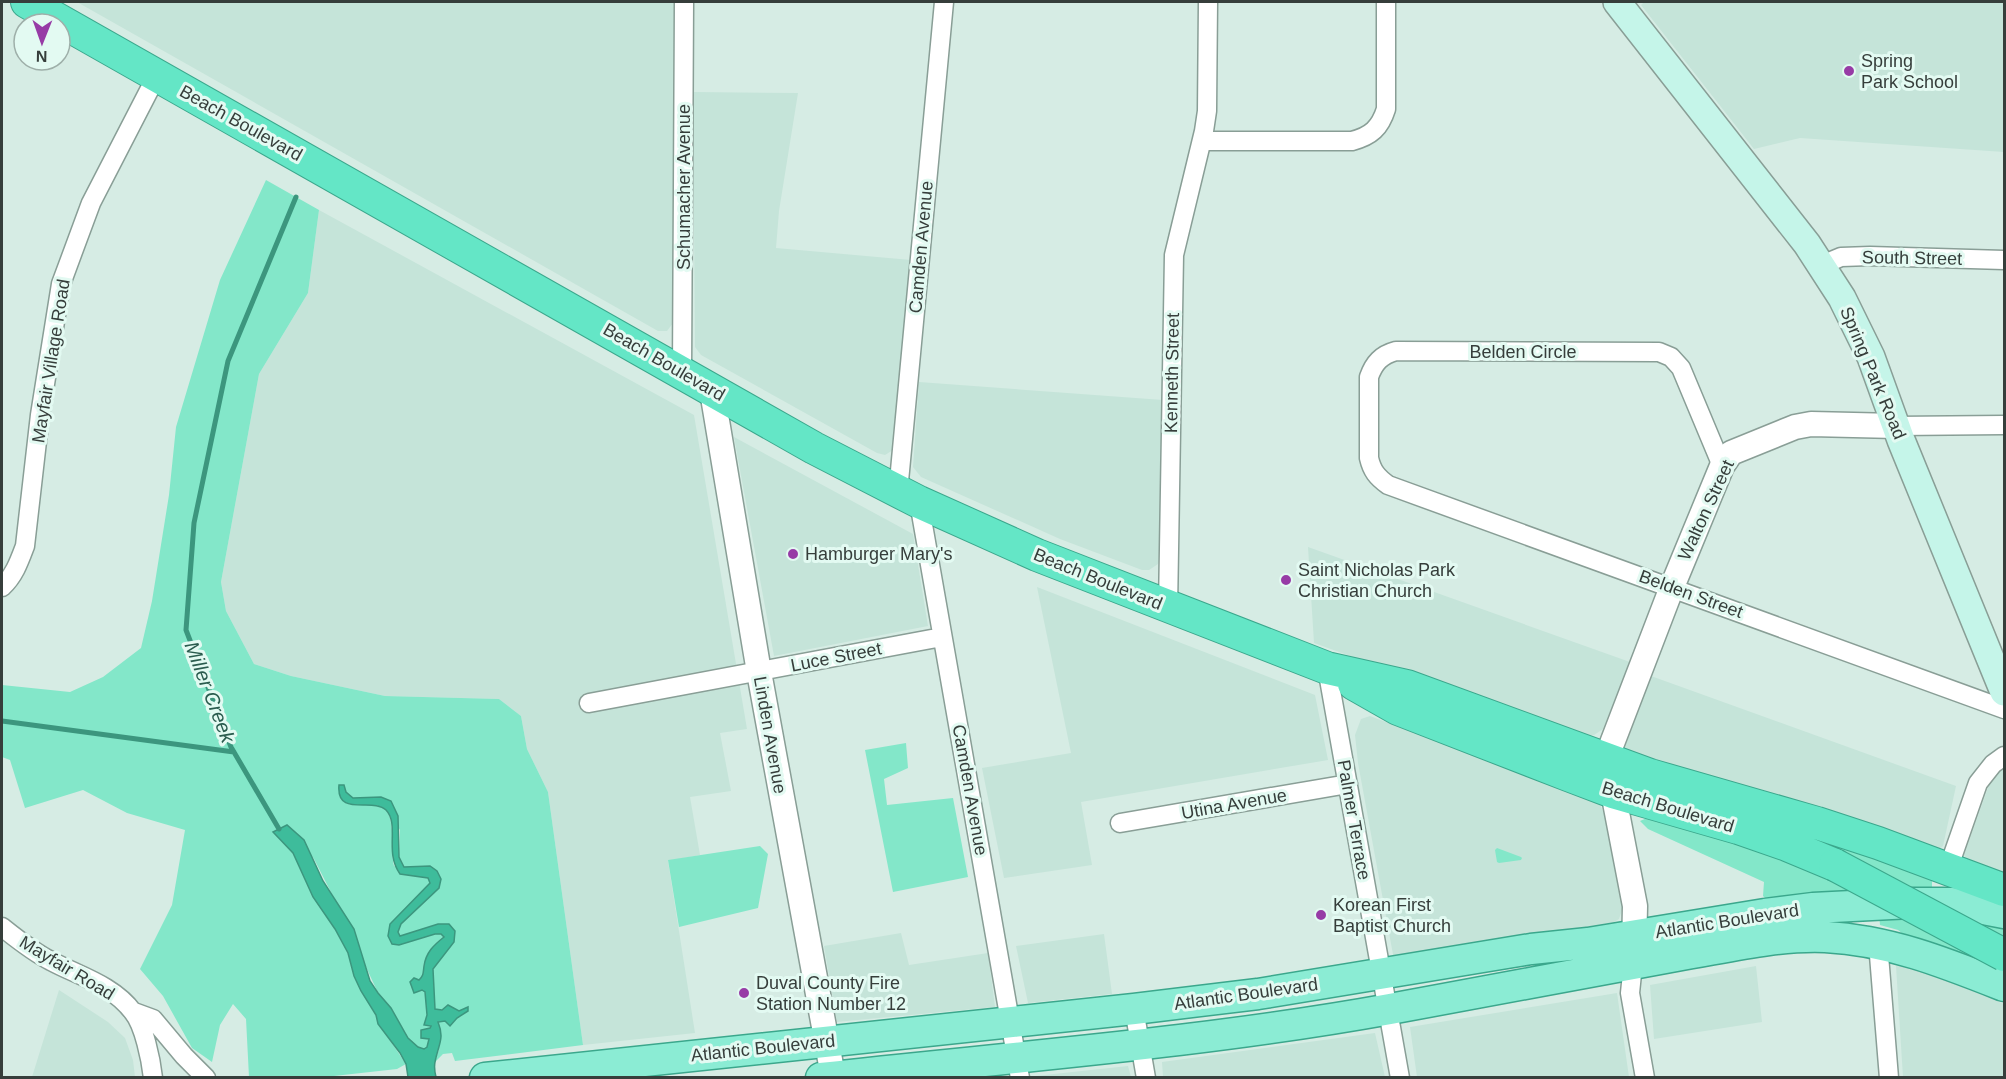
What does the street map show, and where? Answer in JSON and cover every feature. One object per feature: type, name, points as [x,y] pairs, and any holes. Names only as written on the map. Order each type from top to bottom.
[{"type":"highway","name":"Beach Boulevard","points":[[27,2],[814,448],[909,497],[1028,551],[1168,608],[1327,668],[1407,686],[1660,778],[1817,823],[2004,890]]},
{"type":"highway","name":"Beach Boulevard","points":[[1327,668],[1398,709],[1613,792],[1738,828],[1835,865],[2004,956]]},
{"type":"main road","name":"Spring Park Road","points":[[1617,2],[1822,265],[1862,337],[2004,692]]},
{"type":"main road","points":[[1605,759],[1613,792]]},
{"type":"main road","name":"Atlantic Boulevard","points":[[829,1077],[1019,1068],[1140,1044],[1227,1035],[1388,1009],[1634,950],[1765,914],[1857,905],[1952,903],[2004,913]]},
{"type":"main road","name":"Atlantic Boulevard","points":[[485,1077],[642,1069],[826,1042],[1258,994],[1531,949],[1634,950],[1790,938],[1850,938],[1878,943],[1939,960],[2004,986]]},
{"type":"street","name":"Schumacher Avenue","points":[[682,372],[684,2]]},
{"type":"street","name":"Camden Avenue","points":[[944,2],[909,497],[942,637],[1019,1068]]},
{"type":"street","name":"Kenneth Street","points":[[1168,608],[1174,255],[1202,141],[1207,111],[1208,2]]},
{"type":"street","points":[[1202,141],[1352,141],[1366,137],[1376,130],[1386,109],[1386,2]]},
{"type":"street","name":"Mayfair Village Road","points":[[2,587],[19,565],[25,546],[40,415],[61,284],[91,203],[157,75]]},
{"type":"street","name":"South Street","points":[[1822,265],[1842,257],[1870,256],[2004,260]]},
{"type":"street","name":"Belden Circle","points":[[1378,478],[1371,469],[1369,458],[1370,377],[1379,359],[1396,351],[1659,352],[1671,357],[1681,368],[1722,466]]},
{"type":"street","name":"Linden Avenue","points":[[712,391],[759,672],[826,1042],[829,1077]]},
{"type":"street","name":"Walton Street","points":[[1605,759],[1672,587],[1722,466],[1731,453],[1795,427],[1811,424],[2004,425]]},
{"type":"street","name":"Belden Street","points":[[1378,478],[1389,485],[2004,709]]},
{"type":"street","name":"Luce Street","points":[[589,703],[942,637]]},
{"type":"street","name":"Palmer Terrace","points":[[1327,668],[1400,1077]]},
{"type":"street","points":[[1948,869],[1978,783],[1993,764],[2004,756]]},
{"type":"street","name":"Utina Avenue","points":[[1120,823],[1348,784]]},
{"type":"street","points":[[1613,792],[1635,906],[1630,993],[1645,1077]]},
{"type":"street","name":"Mayfair Road","points":[[2,927],[26,946],[51,961],[92,980],[134,1012],[147,1045],[153,1077]]},
{"type":"street","points":[[1878,943],[1889,1077]]},
{"type":"street","points":[[1134,1009],[1146,1077]]},
{"type":"street","points":[[134,1012],[153,1018],[184,1056],[206,1077]]},
{"type":"shaded area","points":[[77,2],[675,2],[673,323],[667,331],[658,331]]},
{"type":"shaded area","name":"Spring Park School","points":[[1644,2],[2004,2],[2004,152],[1800,138],[1754,149],[1641,5]]},
{"type":"shaded area","points":[[693,92],[798,93],[779,211],[776,248],[911,260],[895,445],[893,450],[885,455],[877,453],[701,355],[695,347]]},
{"type":"shaded area","points":[[266,180],[319,210],[308,293],[259,374],[221,582],[226,611],[254,664],[291,676],[385,696],[499,699],[521,716],[527,749],[548,792],[583,1045],[455,1061],[452,1053],[443,1054],[434,1063],[439,1050],[438,1022],[445,1021],[450,1026],[457,1018],[459,1011],[435,1009],[433,969],[454,942],[438,924],[400,936],[398,932],[401,924],[439,888],[441,879],[416,867],[404,867],[399,857],[400,830],[380,797],[353,798],[346,792],[344,785],[340,785],[342,800],[347,803],[376,805],[387,811],[390,817],[394,866],[428,878],[430,883],[390,924],[399,945],[435,934],[441,934],[445,938],[424,963],[423,976],[419,980],[425,992],[427,1015],[424,1025],[431,1026],[421,1030],[429,1039],[427,1047],[418,1048],[408,1038],[391,1008],[378,993],[314,859],[287,825],[273,832],[293,853],[313,897],[348,953],[361,991],[379,1024],[406,1064],[397,1069],[325,1077],[249,1077],[246,1019],[233,1004],[220,1025],[212,1062],[192,1048],[163,996],[140,969],[172,905],[185,830],[127,813],[83,790],[25,808],[10,760],[2,757],[2,685],[70,692],[103,677],[141,648],[152,601],[169,495],[176,427],[220,280]]},
{"type":"shaded area","points":[[319,210],[694,415],[747,729],[720,733],[731,791],[690,797],[700,855],[668,861],[695,1033],[583,1045],[548,792],[527,749],[521,716],[499,699],[385,696],[291,676],[254,664],[226,611],[221,582],[259,374],[308,293]]},
{"type":"shaded area","points":[[919,382],[1163,400],[1161,557],[1158,564],[1149,570],[1142,570],[1060,539],[921,477],[913,467]]},
{"type":"shaded area","points":[[734,437],[913,534],[928,626],[774,656]]},
{"type":"shaded area","points":[[1308,547],[1630,662],[1603,729],[1594,735],[1578,738],[1314,643]]},
{"type":"shaded area","points":[[1037,587],[1315,695],[1328,760],[1081,802],[1092,865],[1004,878],[982,768],[1071,753]]},
{"type":"shaded area","points":[[1651,676],[1956,786],[1943,846],[1935,852],[1628,756],[1625,747]]},
{"type":"shaded area","points":[[1370,716],[1585,797],[1600,805],[1608,821],[1623,907],[1619,919],[1614,922],[1394,960],[1358,763],[1355,735],[1361,719]]},
{"type":"shaded area","points":[[906,743],[908,768],[884,779],[887,805],[953,798],[968,877],[893,892],[865,750]]},
{"type":"shaded area","points":[[2004,768],[2004,881],[1970,867],[1964,855],[1990,782]]},
{"type":"shaded area","points":[[339,785],[344,785],[346,792],[353,798],[381,797],[391,801],[398,816],[399,857],[404,867],[430,866],[437,871],[441,879],[439,888],[401,924],[398,932],[400,936],[438,924],[449,924],[455,931],[454,942],[433,969],[435,1009],[442,1010],[448,1005],[459,1011],[468,1007],[468,1011],[450,1026],[445,1021],[438,1022],[441,1038],[435,1064],[436,1077],[408,1077],[406,1064],[400,1053],[378,1024],[376,1015],[361,991],[348,953],[335,929],[313,897],[293,853],[273,832],[287,825],[304,840],[323,881],[354,929],[370,981],[391,1008],[408,1038],[418,1047],[424,1049],[427,1047],[429,1039],[421,1038],[421,1030],[431,1026],[424,1025],[427,1015],[425,992],[422,990],[414,993],[410,982],[414,978],[419,980],[421,978],[429,953],[444,937],[441,934],[435,934],[399,945],[392,944],[388,936],[390,924],[430,883],[428,878],[400,874],[395,866],[392,823],[386,810],[373,805],[356,805],[343,801]]},
{"type":"shaded area","points":[[1647,818],[1778,854],[1778,860],[1782,857],[1863,894],[1767,900],[1763,896],[1764,882],[1648,829],[1640,821]]},
{"type":"shaded area","points":[[1763,818],[1825,836],[1932,880],[1932,888],[1912,890]]},
{"type":"shaded area","points":[[760,846],[768,854],[758,908],[679,927],[668,860]]},
{"type":"shaded area","points":[[1497,848],[1522,858],[1499,863],[1495,850]]},
{"type":"shaded area","points":[[1879,914],[2004,923],[2004,973],[1904,935],[1898,930],[1880,925]]},
{"type":"shaded area","points":[[901,933],[909,965],[988,953],[995,1007],[837,1022],[824,946]]},
{"type":"shaded area","points":[[1104,934],[1112,994],[1028,1003],[1016,946]]},
{"type":"shaded area","points":[[1756,966],[1762,1022],[1654,1039],[1650,985]]},
{"type":"shaded area","points":[[1896,966],[1915,968],[2004,1004],[2004,1077],[1903,1077]]},
{"type":"shaded area","points":[[59,990],[108,1022],[125,1038],[133,1060],[135,1077],[32,1077]]},
{"type":"shaded area","points":[[1617,993],[1629,1077],[1417,1077],[1410,1027]]},
{"type":"shaded area","points":[[1375,1033],[1385,1077],[1163,1077],[1162,1062]]},
{"type":"shaded area","points":[[1128,1066],[1131,1077],[1017,1078]]},
{"type":"waterway","name":"Miller Creek","points":[[279,829],[231,747],[186,630],[194,523],[228,361],[296,197]]},
{"type":"waterway","points":[[2,721],[234,752]]},
{"type":"place","name":"Spring Park School","points":[[1849,71]]},
{"type":"place","name":"Hamburger Mary's","points":[[793,554]]},
{"type":"place","name":"Saint Nicholas Park Christian Church","points":[[1286,580]]},
{"type":"place","name":"Korean First Baptist Church","points":[[1321,915]]},
{"type":"place","name":"Duval County Fire Station Number 12","points":[[744,993]]}]
